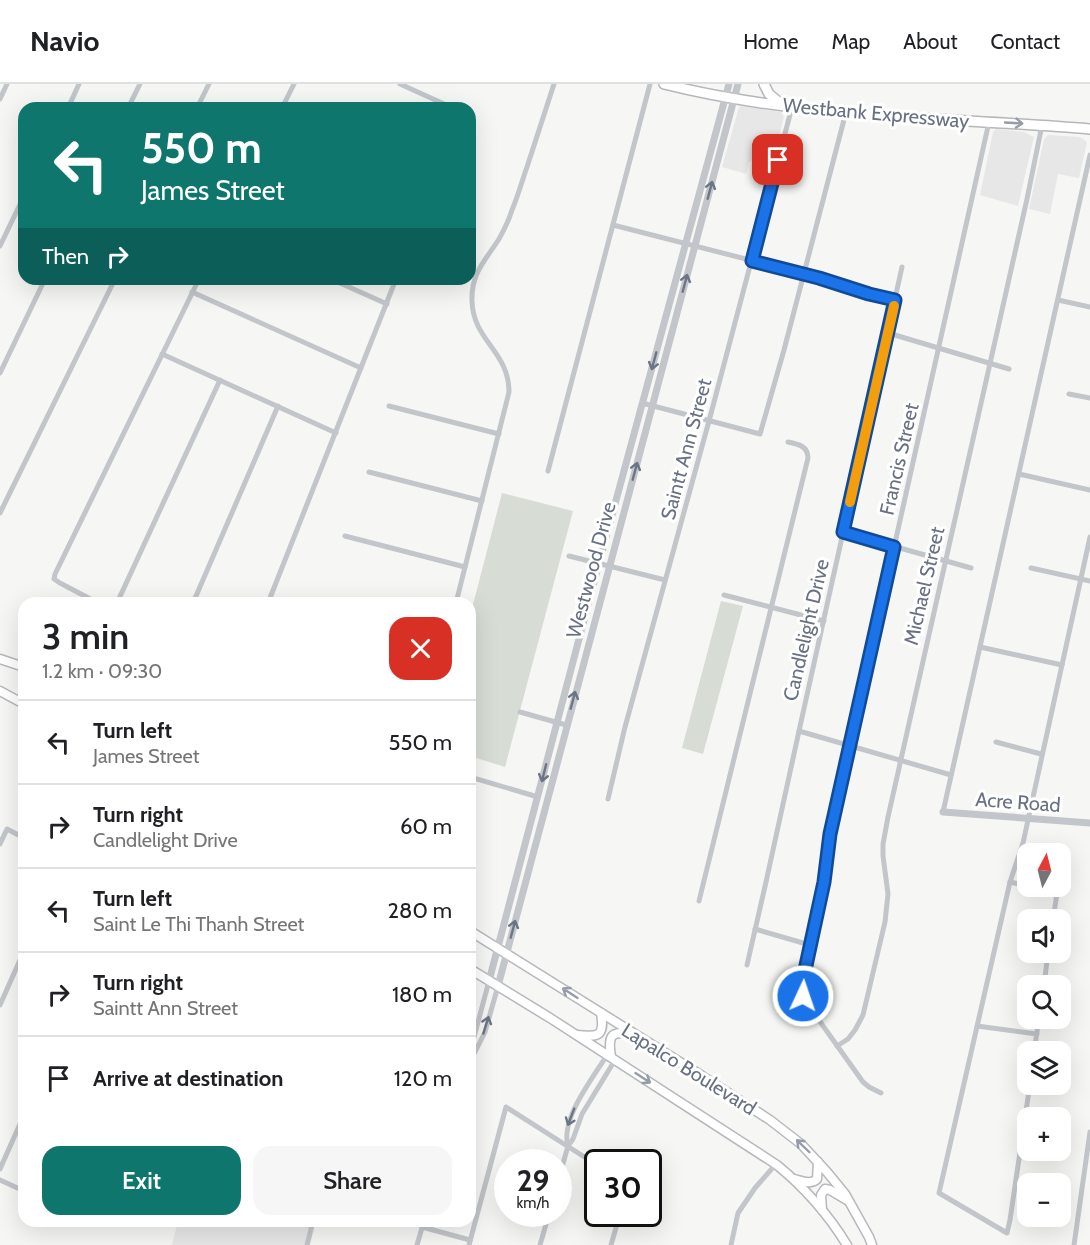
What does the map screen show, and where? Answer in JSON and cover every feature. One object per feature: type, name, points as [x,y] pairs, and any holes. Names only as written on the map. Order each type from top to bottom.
[{"type":"highway","name":"Westbank Expressway","points":[[664,84],[730,98],[788,106],[898,117],[1090,129]]},
{"type":"highway","points":[[686,89],[701,87],[705,84]]},
{"type":"highway","points":[[764,84],[769,94],[788,106]]},
{"type":"main road","points":[[0,659],[18,665]]},
{"type":"main road","points":[[1,695],[18,702]]},
{"type":"main road","name":"Lapalco Boulevard","points":[[476,935],[699,1074],[770,1120],[801,1144],[845,1194],[872,1245]]},
{"type":"main road","name":"Lapalco Boulevard","points":[[476,973],[577,1035],[776,1164],[803,1188],[847,1245]]},
{"type":"main road","points":[[577,1035],[595,1036],[601,1032],[603,1025],[601,1013]]},
{"type":"main road","points":[[611,1057],[609,1043],[612,1036],[622,1033],[635,1035]]},
{"type":"main road","points":[[793,1179],[809,1182],[817,1179],[818,1162]]},
{"type":"main road","points":[[822,1210],[821,1195],[825,1189],[849,1202]]},
{"type":"street","points":[[0,99],[7,84]]},
{"type":"street","points":[[71,102],[79,84]]},
{"type":"street","points":[[131,102],[140,84]]},
{"type":"street","points":[[200,102],[209,84]]},
{"type":"street","points":[[286,102],[294,84]]},
{"type":"street","points":[[400,84],[440,102]]},
{"type":"street","points":[[476,276],[479,267],[500,238],[513,210],[554,84]]},
{"type":"street","points":[[548,471],[650,84]]},
{"type":"street","name":"Westwood Drive","points":[[476,1049],[484,1032],[507,953],[695,246],[730,98],[729,84]]},
{"type":"street","name":"Westwood Drive","points":[[476,1030],[685,244],[730,98],[738,84]]},
{"type":"street","name":"Saintt Ann Street","points":[[608,799],[625,727],[752,261],[788,106]]},
{"type":"street","points":[[642,403],[760,434],[846,112]]},
{"type":"street","name":"Francis Street","points":[[881,1093],[863,1082],[803,996],[802,984],[824,882],[830,834],[989,122]]},
{"type":"street","name":"Michael Street","points":[[837,1046],[848,1039],[863,1015],[885,922],[888,894],[884,844],[888,817],[1042,125]]},
{"type":"street","points":[[943,812],[1090,155]]},
{"type":"street","points":[[0,246],[18,208]]},
{"type":"street","points":[[612,225],[804,274],[895,300]]},
{"type":"street","name":"Candlelight Drive","points":[[747,965],[902,267]]},
{"type":"street","points":[[0,373],[42,285]]},
{"type":"street","points":[[0,513],[112,285]]},
{"type":"street","points":[[87,597],[54,579],[55,574],[196,285]]},
{"type":"street","points":[[344,285],[387,304]]},
{"type":"street","points":[[270,597],[394,285]]},
{"type":"street","points":[[458,597],[508,400],[509,381],[499,356],[476,323],[472,304],[473,285]]},
{"type":"street","points":[[192,292],[361,368]]},
{"type":"street","points":[[1058,300],[1090,307]]},
{"type":"street","points":[[888,333],[1009,369]]},
{"type":"street","points":[[162,354],[336,433]]},
{"type":"street","points":[[120,597],[220,380]]},
{"type":"street","points":[[1069,394],[1090,398]]},
{"type":"street","points":[[196,597],[278,406]]},
{"type":"street","points":[[389,406],[499,434]]},
{"type":"street","points":[[699,901],[808,458],[808,452],[804,447],[788,442]]},
{"type":"street","points":[[369,472],[482,501]]},
{"type":"street","points":[[1018,474],[1090,489]]},
{"type":"street","points":[[843,532],[971,568]]},
{"type":"street","points":[[345,537],[465,567]]},
{"type":"street","points":[[1028,1095],[1007,1233],[939,1193],[1010,882],[1023,843],[1090,537]]},
{"type":"street","points":[[569,556],[665,580]]},
{"type":"street","points":[[1031,568],[1090,581]]},
{"type":"street","points":[[724,595],[824,621]]},
{"type":"street","points":[[980,647],[1062,664]]},
{"type":"street","points":[[520,712],[566,725]]},
{"type":"street","points":[[799,731],[951,775]]},
{"type":"street","points":[[996,742],[1041,754]]},
{"type":"street","points":[[476,779],[538,797]]},
{"type":"street","name":"Acre Road","points":[[943,812],[1090,823]]},
{"type":"street","points":[[0,844],[7,829],[18,835]]},
{"type":"street","points":[[1010,882],[1057,893],[1055,909]]},
{"type":"street","points":[[755,929],[810,945]]},
{"type":"street","points":[[0,1005],[18,964]]},
{"type":"street","points":[[977,1026],[1037,1034]]},
{"type":"street","points":[[1036,1041],[1038,1029]]},
{"type":"street","points":[[568,1146],[566,1135],[572,1114],[611,1057]]},
{"type":"street","points":[[567,1149],[611,1057]]},
{"type":"street","points":[[476,1220],[506,1107],[584,1156]]},
{"type":"street","points":[[0,1169],[18,1128]]},
{"type":"street","points":[[1074,1245],[1090,1131]]},
{"type":"street","points":[[731,1245],[738,1213],[755,1188],[776,1164]]},
{"type":"street","points":[[0,1180],[18,1188]]},
{"type":"street","points":[[307,1245],[312,1227]]},
{"type":"street","points":[[417,1245],[422,1227]]},
{"type":"street","points":[[431,1227],[470,1242],[474,1227]]},
{"type":"street","points":[[540,1245],[545,1227]]},
{"type":"street","points":[[611,1245],[616,1227]]},
{"type":"shaded area","points":[[741,106],[781,112],[784,117],[771,164],[754,159],[749,162],[746,174],[722,167]]},
{"type":"shaded area","points":[[996,129],[1024,132],[1034,137],[1018,206],[980,195],[993,132]]},
{"type":"shaded area","points":[[1048,135],[1080,137],[1087,142],[1079,178],[1058,174],[1050,214],[1029,209],[1044,139]]},
{"type":"shaded area","points":[[502,493],[573,511],[505,767],[476,758],[475,597]]},
{"type":"shaded area","points":[[721,601],[743,606],[703,754],[682,748]]},
{"type":"shaded area","points":[[176,1227],[314,1227],[310,1245],[172,1245]]},
{"type":"slow traffic","points":[[850,502],[894,306]]},
{"type":"route","points":[[778,160],[752,261],[895,300],[843,532],[894,547],[830,834],[824,882],[802,984],[803,996]]}]
